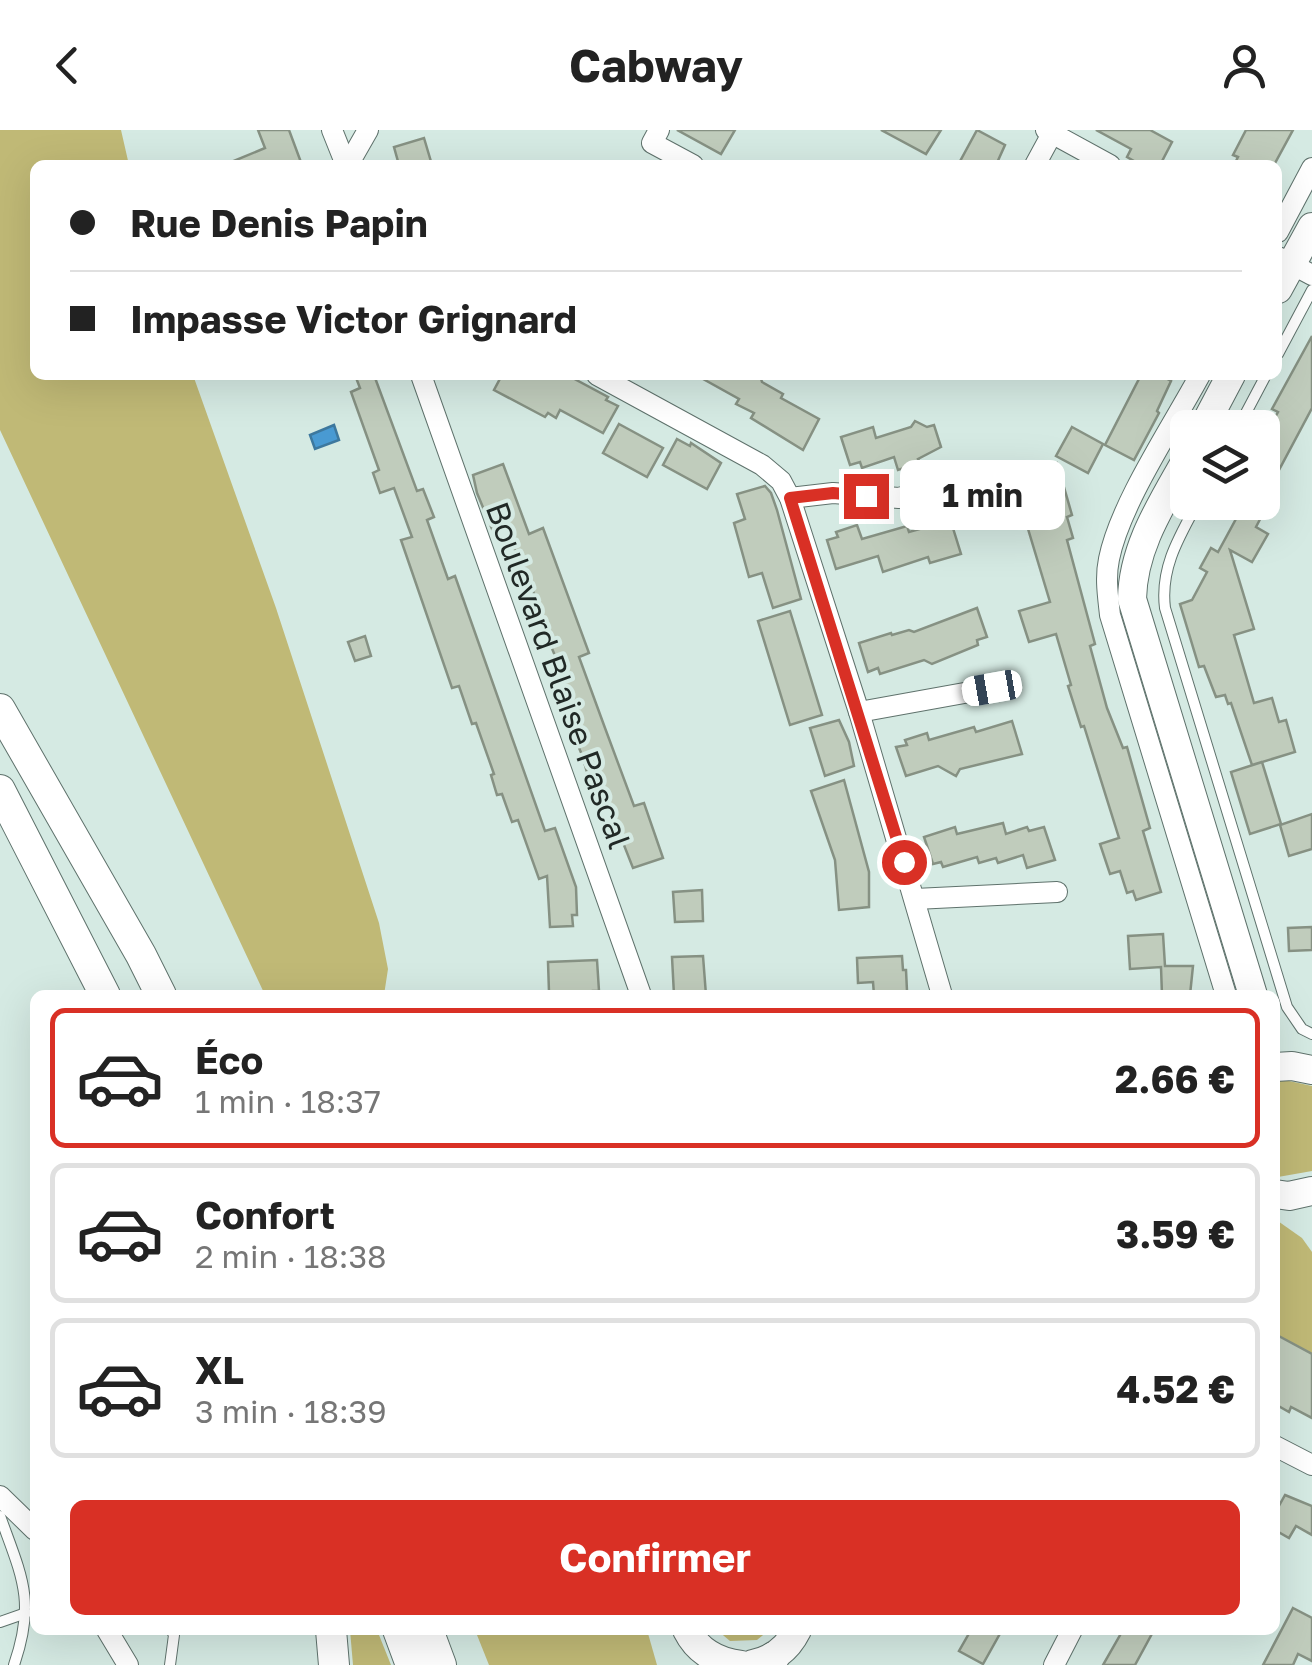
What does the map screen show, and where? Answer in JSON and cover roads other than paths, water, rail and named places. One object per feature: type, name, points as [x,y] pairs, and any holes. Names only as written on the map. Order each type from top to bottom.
[{"type":"main road","points":[[0,709],[159,990]]},
{"type":"main road","points":[[0,722],[138,990]]},
{"type":"main road","points":[[0,790],[103,990]]},
{"type":"main road","points":[[331,1635],[334,1665]]},
{"type":"main road","points":[[400,1635],[411,1665]]},
{"type":"main road","points":[[430,1635],[441,1665]]},
{"type":"street","points":[[332,130],[345,160]]},
{"type":"street","points":[[350,160],[368,130]]},
{"type":"street","points":[[659,130],[652,143],[684,160]]},
{"type":"street","points":[[1037,160],[1051,131],[1101,160]]},
{"type":"street","points":[[1282,224],[1312,168]]},
{"type":"street","points":[[1290,271],[1312,227]]},
{"type":"street","name":"Boulevard Blaise Pascal","points":[[423,380],[639,990]]},
{"type":"street","points":[[607,380],[762,465],[781,481],[790,498],[859,712],[941,990]]},
{"type":"street","points":[[1197,380],[1120,524],[1108,564],[1106,588],[1110,615],[1224,990]]},
{"type":"street","points":[[1213,410],[1228,380]]},
{"type":"street","points":[[1170,491],[1142,544],[1133,574],[1132,599],[1251,990]]},
{"type":"street","points":[[790,498],[833,493],[900,498],[924,492]]},
{"type":"street","points":[[859,712],[992,688]]},
{"type":"street","points":[[914,899],[1057,892]]},
{"type":"street","points":[[1280,1066],[1312,1070]]},
{"type":"street","points":[[1280,1195],[1312,1191]]},
{"type":"street","points":[[1280,1449],[1312,1466]]},
{"type":"street","points":[[0,1496],[30,1525]]},
{"type":"street","points":[[110,1635],[128,1665]]},
{"type":"street","points":[[690,1645],[725,1663],[758,1663],[786,1647],[794,1635]]},
{"type":"street","points":[[1054,1665],[1069,1635]]},
{"type":"lane","points":[[1282,346],[1312,290]]},
{"type":"lane","points":[[1248,410],[1263,380]]},
{"type":"lane","points":[[1189,520],[1167,567],[1166,608],[1287,1007],[1302,1029],[1312,1034]]},
{"type":"lane","points":[[0,1516],[26,1588],[26,1613],[14,1665]]},
{"type":"lane","points":[[0,1622],[26,1613]]},
{"type":"lane","points":[[170,1665],[174,1635]]},
{"type":"water","points":[[334,425],[339,440],[315,449],[310,435]]}]
